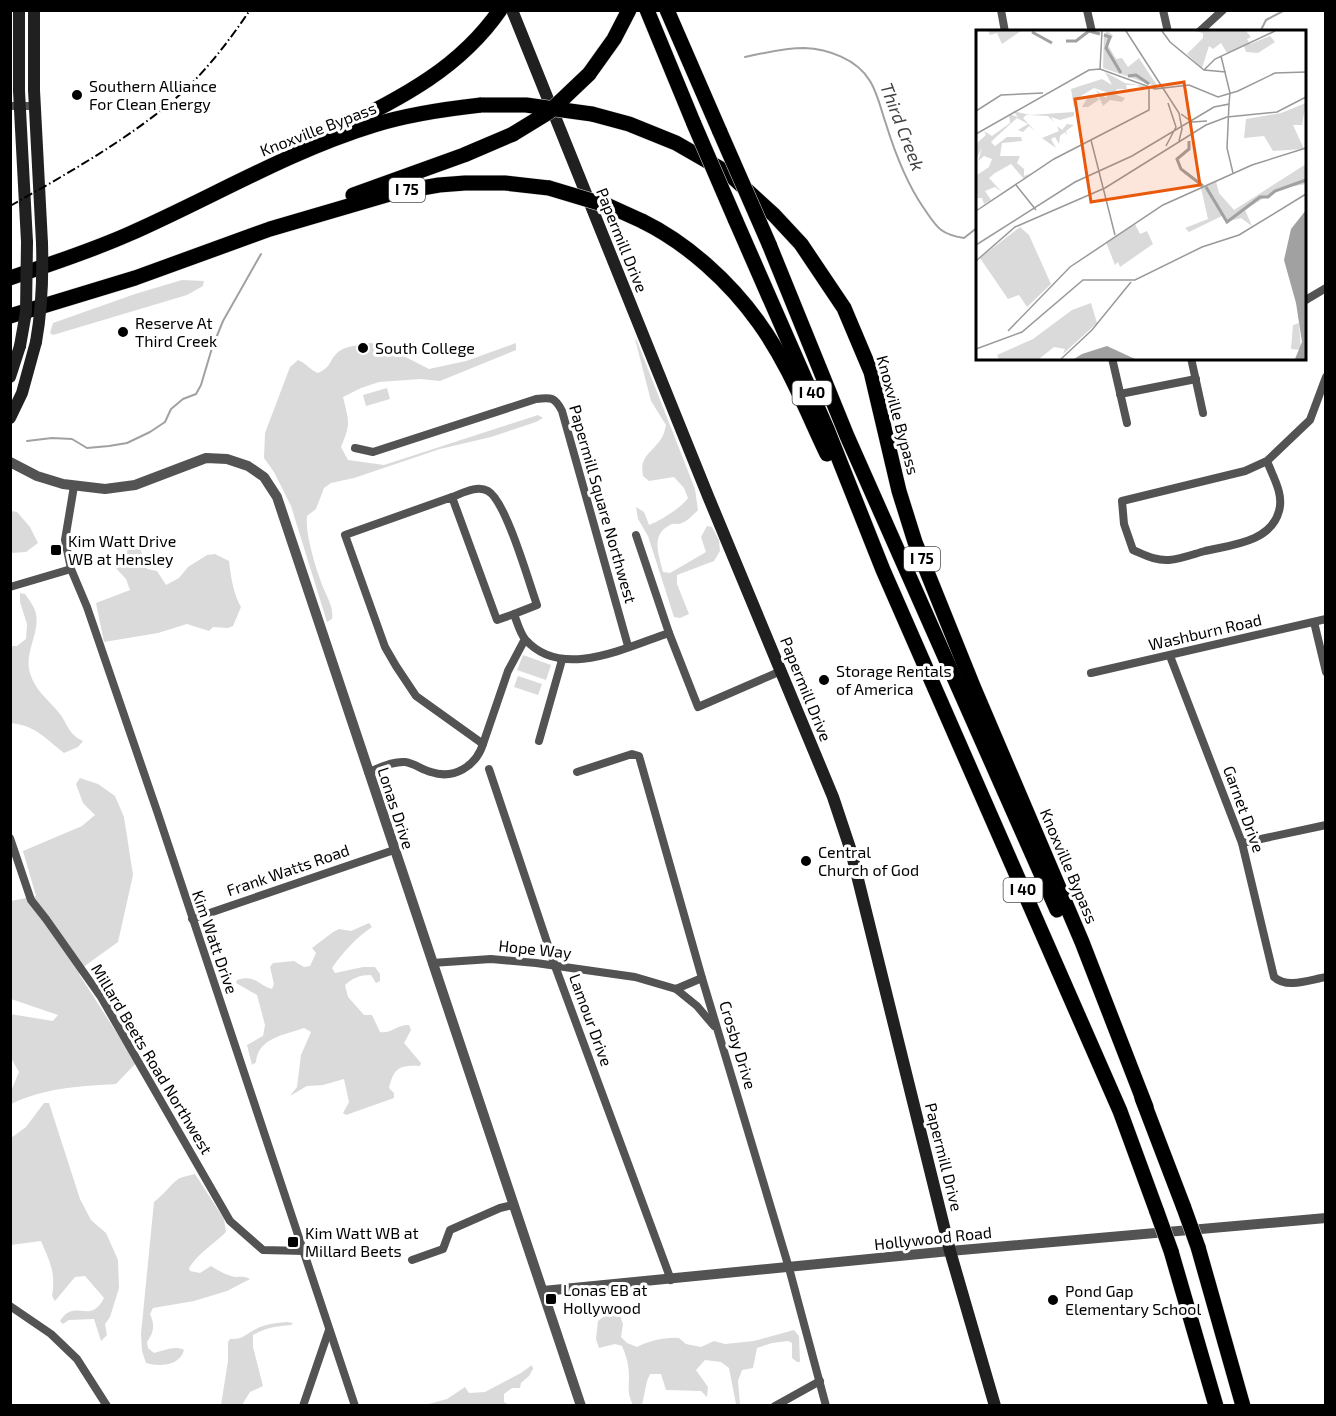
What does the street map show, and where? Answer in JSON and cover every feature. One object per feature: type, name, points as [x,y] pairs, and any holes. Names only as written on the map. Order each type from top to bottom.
[{"type":"highway","name":"I 40","points":[[646,10],[827,429],[883,570],[1120,1111],[1171,1251],[1216,1406]]},
{"type":"highway","name":"I 40","points":[[667,10],[769,244],[847,436],[962,700],[1146,1107],[1198,1247],[1243,1406]]},
{"type":"highway","points":[[270,230],[300,214],[464,155],[513,134],[549,112],[588,74],[627,15]]},
{"type":"highway","points":[[271,166],[319,138],[397,100],[438,74],[470,47],[496,16]]},
{"type":"highway","name":"Knoxville Bypass","points":[[10,278],[131,233],[271,166],[340,136],[374,124],[417,114],[481,105],[526,105],[592,114],[629,124],[676,143],[728,173],[774,215],[801,244],[844,308],[871,372],[899,491],[915,542],[973,686],[1082,942],[1146,1107]]},
{"type":"highway","name":"I 75","points":[[10,316],[135,278],[270,230],[393,193],[439,185],[505,183],[549,188],[609,206],[642,221],[679,243],[728,286],[759,322],[791,377],[883,570]]},
{"type":"main road","points":[[10,377],[20,346],[26,301],[27,242],[15,106],[19,10]]},
{"type":"main road","points":[[10,418],[22,393],[36,342],[43,282],[34,90],[34,10]]},
{"type":"main road","name":"Papermill Drive","points":[[512,10],[833,797],[851,852],[950,1251],[995,1406]]},
{"type":"street","points":[[1001,10],[1005,30]]},
{"type":"street","points":[[1087,10],[1092,30]]},
{"type":"street","points":[[1163,10],[1168,30]]},
{"type":"street","points":[[1201,30],[1223,10]]},
{"type":"street","points":[[15,91],[34,90]]},
{"type":"street","points":[[15,106],[35,106]]},
{"type":"street","points":[[1306,300],[1326,288]]},
{"type":"street","points":[[1112,360],[1126,423]]},
{"type":"street","points":[[1191,360],[1203,413]]},
{"type":"street","points":[[1268,461],[1280,493],[1280,510],[1273,525],[1263,533],[1244,542],[1169,560],[1150,558],[1134,550],[1124,524],[1122,501],[1245,471],[1268,461],[1310,420],[1326,377]]},
{"type":"street","points":[[1120,394],[1196,379]]},
{"type":"street","name":"Papermill Square Northwest","points":[[355,448],[373,452],[536,399],[551,397],[557,401],[562,411],[628,646]]},
{"type":"street","name":"Lonas Drive","points":[[10,462],[46,479],[74,486],[105,489],[135,485],[206,458],[227,459],[248,466],[264,477],[277,497],[581,1406]]},
{"type":"street","name":"Kim Watt Drive","points":[[74,486],[65,540],[71,569],[87,607],[355,1406]]},
{"type":"street","points":[[452,497],[497,620],[537,605],[504,512],[495,498],[487,491],[477,489],[452,497],[345,535],[385,647],[396,666],[416,696],[483,744]]},
{"type":"street","points":[[636,535],[669,633],[698,707],[781,671]]},
{"type":"street","points":[[10,586],[71,569]]},
{"type":"street","points":[[514,614],[525,639],[540,651],[562,660],[589,659],[669,633]]},
{"type":"street","name":"Washburn Road","points":[[1091,673],[1326,619]]},
{"type":"street","points":[[1314,622],[1326,672]]},
{"type":"street","points":[[368,772],[394,763],[406,762],[433,773],[450,774],[469,766],[483,744],[508,671],[525,639]]},
{"type":"street","name":"Garnet Drive","points":[[1170,656],[1242,843],[1274,977],[1288,984],[1326,977]]},
{"type":"street","points":[[539,741],[562,660]]},
{"type":"street","name":"Crosby Drive","points":[[577,772],[632,754],[639,756],[702,978],[789,1268],[826,1406]]},
{"type":"street","name":"Lamour Drive","points":[[489,769],[555,966],[671,1280]]},
{"type":"street","points":[[1242,843],[1326,825]]},
{"type":"street","name":"Millard Beets Road Northwest","points":[[10,838],[31,900],[101,997],[230,1221],[262,1250],[304,1251]]},
{"type":"street","name":"Frank Watts Road","points":[[192,919],[394,850]]},
{"type":"street","name":"Hope Way","points":[[432,963],[491,959],[635,977],[676,989]]},
{"type":"street","points":[[702,978],[676,989],[697,1005],[718,1030]]},
{"type":"street","points":[[412,1260],[443,1249],[450,1230],[500,1208],[513,1205]]},
{"type":"street","name":"Hollywood Road","points":[[543,1291],[950,1251],[1326,1218]]},
{"type":"street","points":[[10,1306],[51,1334],[77,1359],[107,1406]]},
{"type":"street","points":[[303,1406],[329,1330]]},
{"type":"street","points":[[775,1406],[820,1381]]},
{"type":"shaded area","points":[[182,280],[204,281],[203,286],[187,295],[53,335],[50,333],[53,323]]},
{"type":"shaded area","points":[[635,339],[695,489],[698,510],[685,522],[671,524],[660,534],[658,552],[663,572],[670,573],[706,552],[701,537],[707,526],[712,527],[719,540],[720,551],[714,561],[677,575],[677,584],[689,614],[680,618],[674,617],[648,536],[638,519],[636,507],[644,512],[649,525],[670,514],[688,498],[684,488],[674,477],[649,481],[643,476],[642,469],[645,459],[662,437],[666,425],[651,401]]},
{"type":"shaded area","points":[[370,343],[380,344],[429,369],[466,361],[516,343],[516,350],[440,381],[421,379],[379,382],[343,397],[348,422],[341,447],[348,460],[384,465],[538,415],[543,418],[491,437],[440,449],[354,478],[331,483],[324,488],[316,509],[307,516],[307,524],[314,561],[332,611],[332,619],[327,622],[291,506],[274,472],[264,458],[265,433],[290,367],[298,360],[318,373],[328,366],[341,350]]},
{"type":"shaded area","points":[[387,388],[390,399],[366,406],[363,395]]},
{"type":"shaded area","points":[[11,511],[17,512],[30,527],[38,543],[26,552],[11,553]]},
{"type":"shaded area","points":[[140,548],[147,569],[157,571],[166,585],[179,578],[188,567],[207,555],[215,554],[229,561],[234,591],[241,607],[233,626],[213,627],[209,631],[187,624],[158,633],[104,642],[96,603],[130,590],[126,579],[114,566],[128,550]]},
{"type":"shaded area","points":[[20,593],[25,594],[33,606],[37,621],[29,658],[32,679],[72,733],[83,741],[78,747],[64,753],[34,730],[11,723],[11,646],[17,646],[26,639],[27,624],[20,602]]},
{"type":"shaded area","points":[[523,655],[551,665],[546,680],[517,670]]},
{"type":"shaded area","points":[[518,676],[542,684],[538,695],[514,687]]},
{"type":"shaded area","points":[[80,778],[98,784],[115,796],[124,817],[133,875],[118,942],[86,965],[79,974],[136,1063],[116,1084],[49,1091],[11,1104],[11,1091],[19,1072],[11,1058],[10,1014],[53,1021],[58,1015],[11,999],[11,901],[36,896],[23,851],[82,826],[95,815],[83,803],[76,784]]},
{"type":"shaded area","points":[[369,923],[372,927],[350,946],[332,968],[335,973],[375,967],[380,974],[380,981],[376,983],[371,975],[354,979],[345,985],[348,997],[364,1015],[372,1015],[380,1032],[388,1032],[409,1025],[411,1030],[404,1043],[421,1063],[420,1066],[402,1067],[395,1072],[389,1088],[394,1093],[394,1098],[346,1115],[343,1113],[349,1102],[344,1079],[323,1085],[307,1086],[290,1096],[297,1087],[301,1055],[311,1032],[304,1028],[267,1043],[252,1065],[247,1045],[263,1036],[265,1025],[257,995],[236,983],[237,980],[248,978],[272,989],[274,984],[270,967],[273,963],[294,961],[304,967],[310,966],[316,953],[312,948],[333,932],[339,929],[351,931]]},
{"type":"shaded area","points":[[44,1103],[49,1103],[80,1199],[91,1220],[106,1233],[118,1260],[119,1288],[110,1317],[105,1324],[107,1335],[101,1341],[94,1319],[69,1320],[63,1324],[60,1321],[71,1311],[93,1310],[104,1298],[85,1276],[75,1277],[55,1301],[52,1296],[51,1268],[41,1241],[11,1245],[11,1138],[26,1127]]},
{"type":"shaded area","points":[[195,1174],[224,1219],[226,1232],[197,1258],[189,1268],[190,1271],[200,1273],[211,1266],[235,1277],[250,1279],[227,1291],[194,1301],[153,1308],[150,1314],[153,1328],[147,1342],[148,1348],[154,1353],[173,1348],[184,1350],[174,1362],[163,1365],[146,1363],[142,1351],[141,1334],[154,1202],[177,1180]]},
{"type":"shaded area","points":[[611,1311],[619,1313],[623,1324],[621,1337],[627,1343],[637,1347],[657,1340],[679,1338],[686,1344],[701,1347],[714,1341],[725,1344],[754,1341],[794,1330],[799,1336],[800,1362],[792,1358],[792,1343],[788,1341],[757,1348],[753,1368],[742,1370],[738,1381],[740,1405],[736,1404],[729,1368],[721,1362],[705,1360],[696,1370],[708,1387],[707,1397],[701,1391],[666,1390],[661,1374],[650,1374],[642,1405],[633,1405],[629,1394],[628,1364],[622,1346],[615,1344],[599,1348],[596,1339],[598,1321]]},
{"type":"shaded area","points":[[293,1323],[253,1335],[253,1347],[263,1386],[250,1392],[242,1405],[221,1405],[230,1339],[241,1338],[263,1326]]},
{"type":"shaded area","points":[[532,1365],[533,1369],[521,1383],[520,1388],[512,1388],[504,1394],[504,1402],[509,1405],[425,1405],[447,1399],[465,1387],[469,1393],[485,1392]]},
{"type":"waterway","name":"Third Creek","points":[[1261,30],[1266,20],[1285,10]]},
{"type":"waterway","name":"Third Creek","points":[[745,57],[804,48],[823,50],[850,61],[864,73],[873,86],[901,167],[911,188],[932,220],[944,232],[964,238],[976,229]]},
{"type":"waterway","name":"Third Creek","points":[[27,441],[52,438],[72,439],[87,448],[109,446],[127,443],[165,422],[171,409],[183,399],[196,394],[223,321],[261,254]]},
{"type":"railway","points":[[10,206],[112,146],[169,104],[192,84],[232,36],[250,10]]},
{"type":"place","name":"Southern Alliance For Clean Energy","points":[[77,95]]},
{"type":"place","name":"Reserve At Third Creek","points":[[123,332]]},
{"type":"place","name":"South College","points":[[363,348]]},
{"type":"place","name":"Kim Watt Drive WB at Hensley","points":[[56,550]]},
{"type":"place","name":"Storage Rentals of America","points":[[824,680]]},
{"type":"place","name":"Central Church of God","points":[[806,861]]},
{"type":"place","name":"Kim Watt WB at Millard Beets","points":[[293,1242]]},
{"type":"place","name":"Lonas EB at Hollywood","points":[[551,1299]]},
{"type":"place","name":"Pond Gap Elementary School","points":[[1053,1300]]}]
